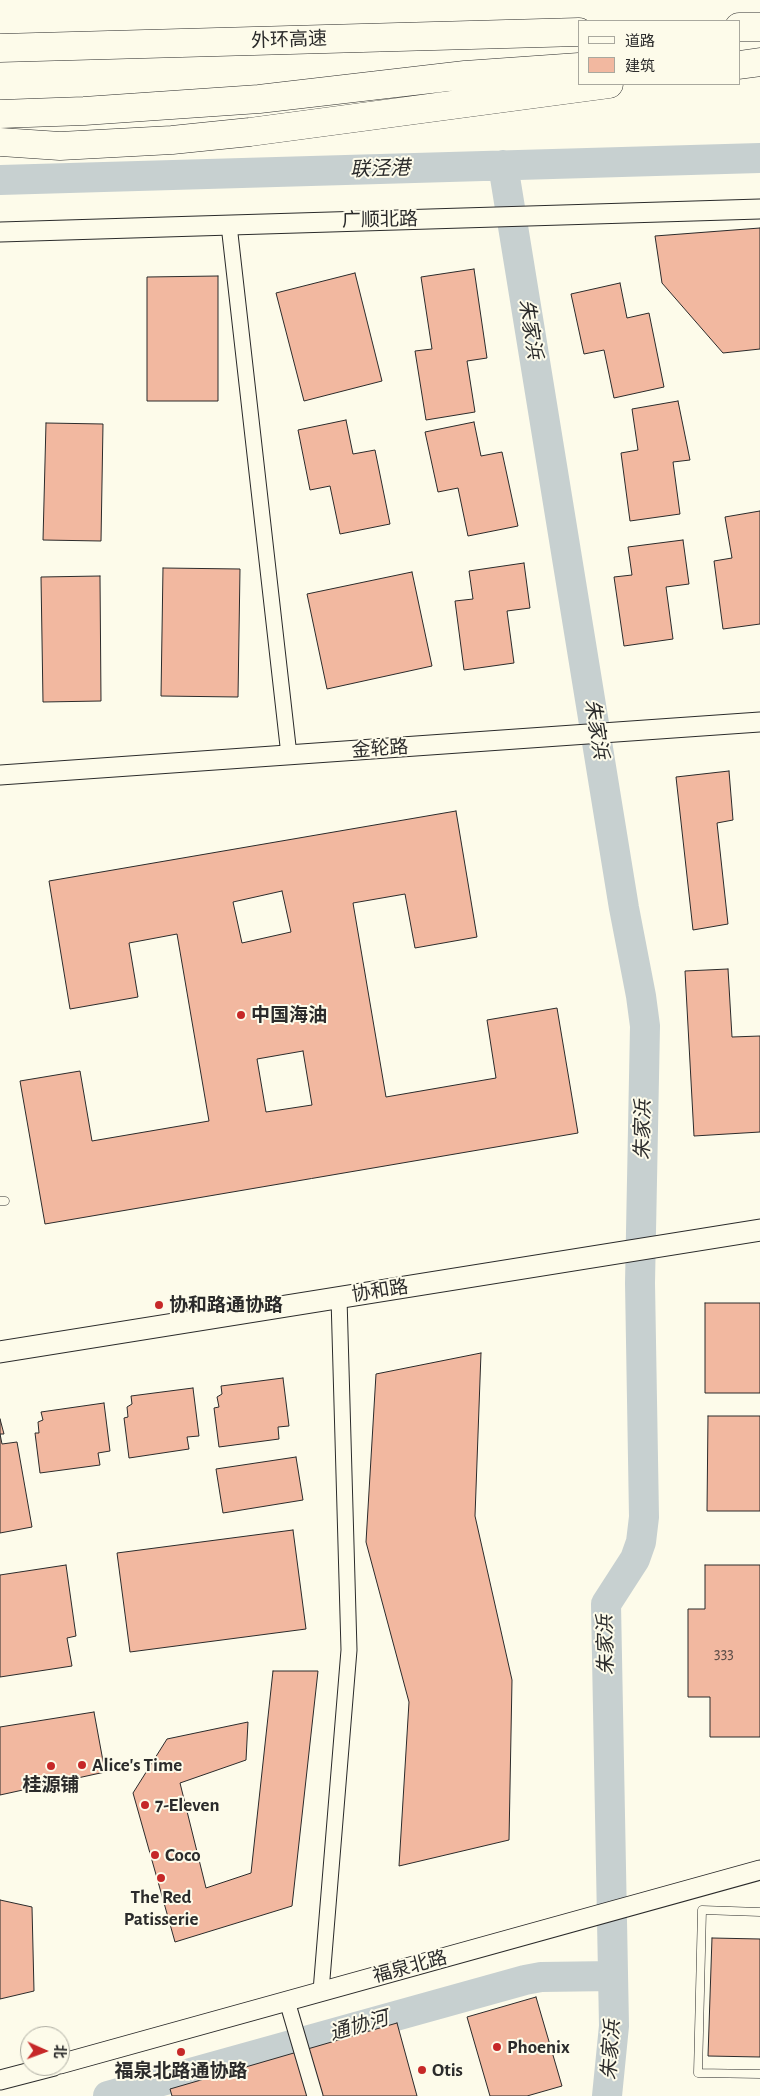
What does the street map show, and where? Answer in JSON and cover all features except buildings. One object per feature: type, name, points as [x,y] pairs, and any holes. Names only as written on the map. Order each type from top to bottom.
[{"type":"highway","points":[[740,27],[760,27]]},
{"type":"highway","name":"外环高速","points":[[0,48],[578,32]]},
{"type":"highway","points":[[740,61],[760,61]]},
{"type":"highway","points":[[740,65],[760,61]]},
{"type":"highway","points":[[0,114],[182,105],[259,99],[466,75],[578,67]]},
{"type":"highway","points":[[0,142],[60,146],[172,140],[250,132],[602,85]]},
{"type":"main road","name":"协和路","points":[[0,1352],[760,1230]]},
{"type":"street","name":"广顺北路","points":[[0,232],[760,209]]},
{"type":"street","points":[[229,225],[289,755]]},
{"type":"street","name":"金轮路","points":[[0,775],[760,722]]},
{"type":"street","points":[[321,1991],[349,1650],[339,1298]]},
{"type":"street","name":"福泉北路","points":[[70,2061],[177,2034],[321,1991],[760,1870]]},
{"type":"street","points":[[287,2001],[315,2096]]},
{"type":"street","points":[[0,2080],[20,2075]]},
{"type":"lane","points":[[760,1912],[702,1910],[698,2073],[760,2074]]},
{"type":"waterway","name":"联泾港","points":[[0,180],[760,158]]},
{"type":"waterway","name":"朱家浜","points":[[503,165],[624,908],[645,1026],[640,1283],[644,1517],[641,1542],[635,1559],[606,1604],[614,2026],[607,2096]]},
{"type":"waterway","name":"通协河","points":[[108,2096],[525,1980],[541,1977],[613,1976]]},
{"type":"place","name":"中国海油","points":[[241,1015]]},
{"type":"place","name":"协和路通协路","points":[[159,1305]]},
{"type":"place","name":"Alice's Time","points":[[82,1765]]},
{"type":"place","name":"桂源铺","points":[[51,1766]]},
{"type":"place","name":"7-Eleven","points":[[145,1805]]},
{"type":"place","name":"Coco","points":[[155,1855]]},
{"type":"place","name":"The Red Patisserie","points":[[161,1878]]},
{"type":"place","name":"Phoenix","points":[[497,2047]]},
{"type":"place","name":"福泉北路通协路","points":[[181,2052]]},
{"type":"place","name":"Otis","points":[[422,2070]]}]
